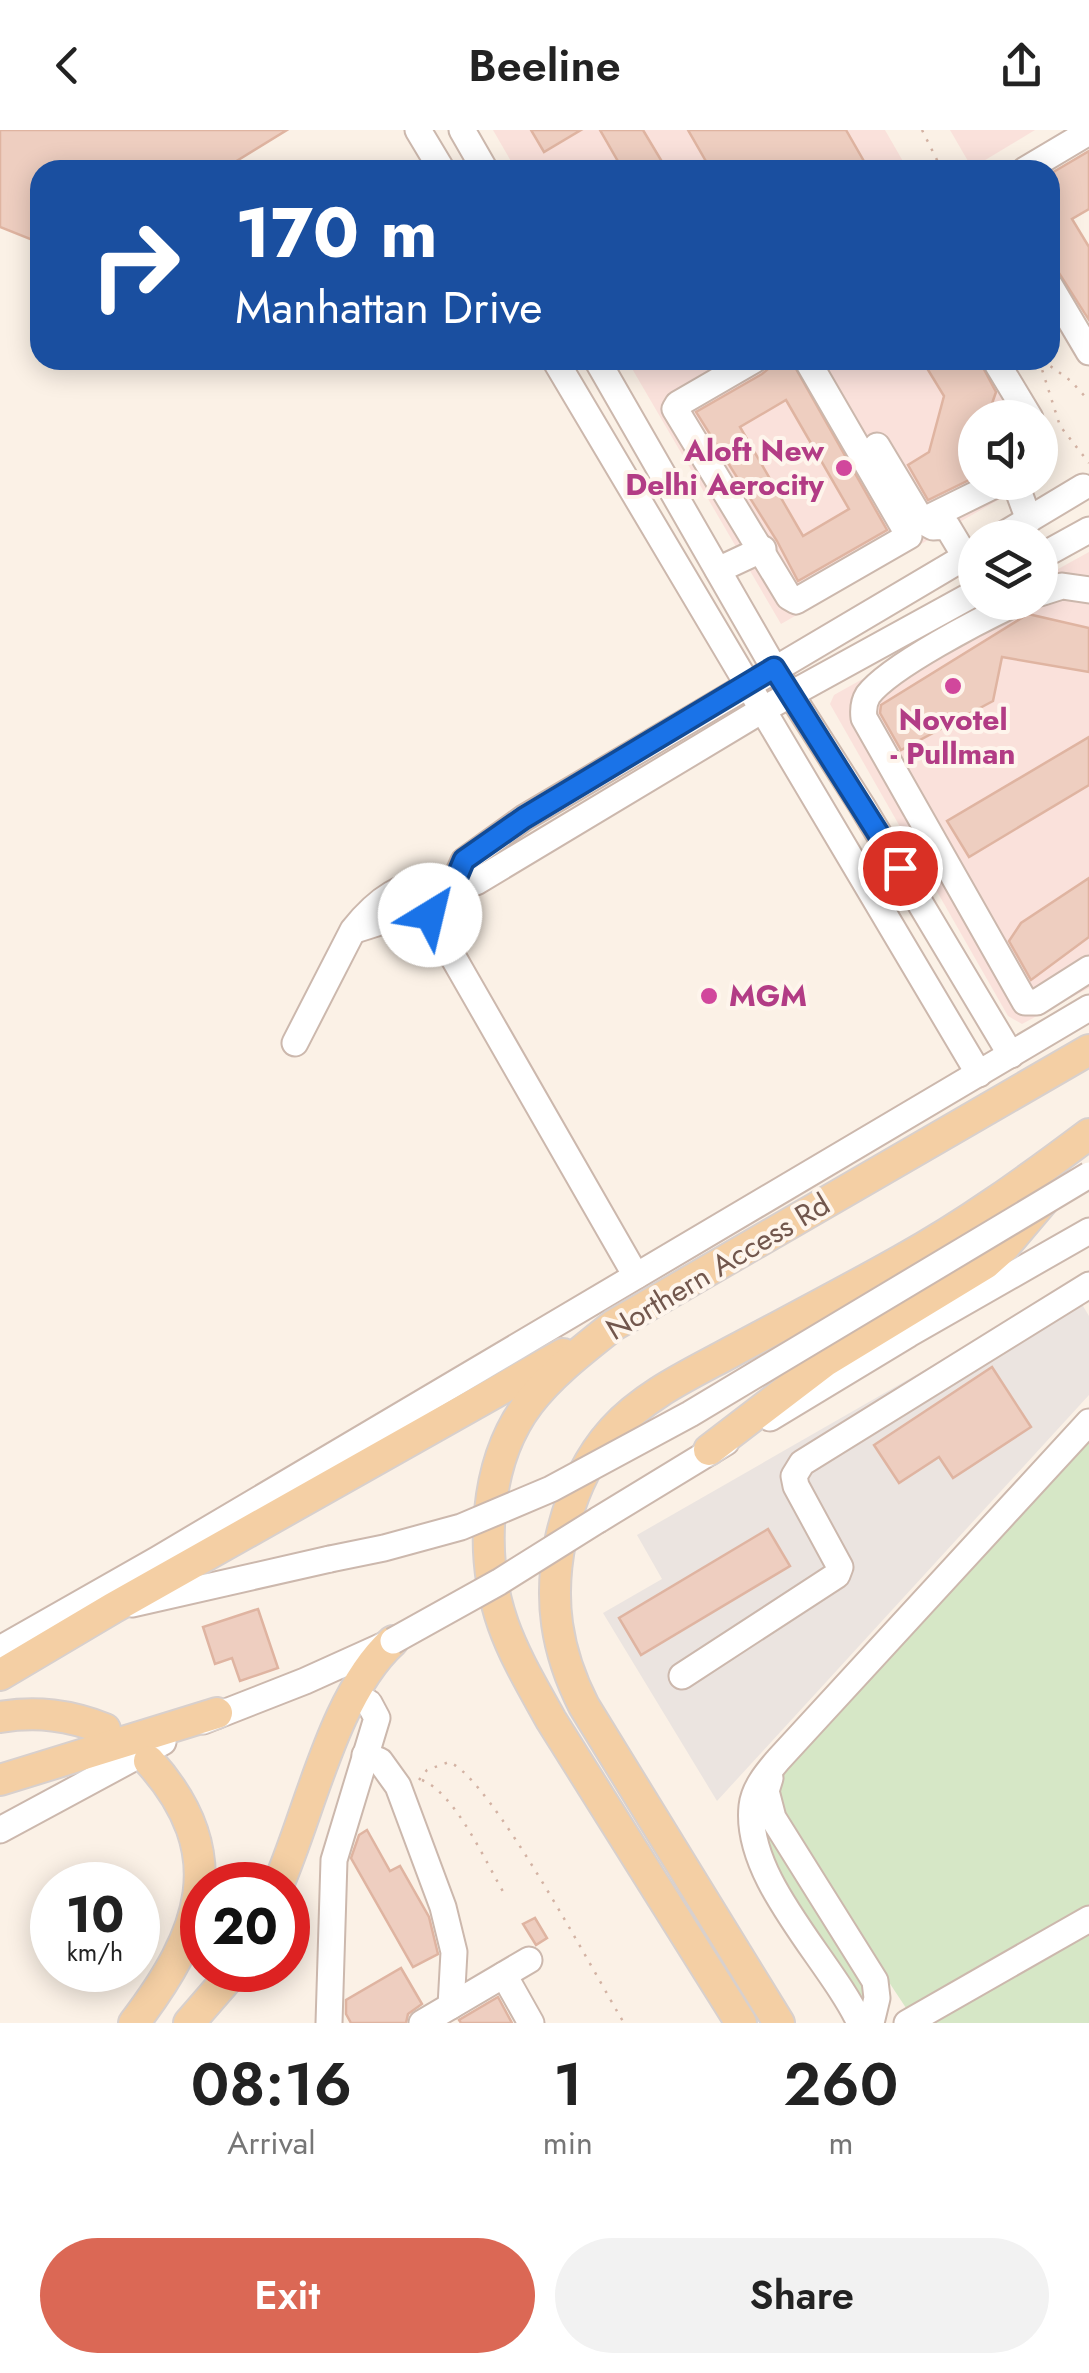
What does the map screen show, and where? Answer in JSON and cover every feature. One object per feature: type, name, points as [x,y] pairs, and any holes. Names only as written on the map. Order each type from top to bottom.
[{"type":"main road","name":"Northern Access Rd","points":[[741,2023],[552,1720],[524,1672],[504,1626],[495,1595],[490,1530],[500,1462],[512,1430],[529,1403],[614,1325],[1089,1050]]},
{"type":"main road","points":[[779,2023],[569,1676],[554,1622],[553,1594],[565,1522],[575,1491],[614,1428],[656,1393],[905,1259],[1081,1140]]},
{"type":"main road","points":[[710,1450],[824,1362],[985,1264],[1004,1248],[1044,1200],[1081,1140]]},
{"type":"main road","points":[[0,1676],[614,1325]]},
{"type":"main road","points":[[287,1862],[351,1696],[372,1662],[392,1641]]},
{"type":"main road","points":[[0,1717],[54,1714],[104,1728]]},
{"type":"main road","points":[[0,1780],[218,1714]]},
{"type":"main road","points":[[134,2023],[178,1960],[197,1904],[200,1879],[191,1822],[181,1799],[149,1761]]},
{"type":"main road","points":[[189,2023],[216,1992]]},
{"type":"street","points":[[462,130],[479,160]]},
{"type":"street","points":[[423,131],[437,160]]},
{"type":"street","points":[[1042,160],[1089,132]]},
{"type":"street","points":[[1060,303],[1089,352]]},
{"type":"street","points":[[561,370],[979,1074]]},
{"type":"street","points":[[603,370],[774,668],[1012,1055]]},
{"type":"street","points":[[737,370],[678,404],[676,412],[796,601],[968,500]]},
{"type":"street","points":[[813,370],[916,528]]},
{"type":"street","points":[[830,370],[916,528],[933,574]]},
{"type":"street","points":[[999,370],[1012,400]]},
{"type":"street","points":[[642,440],[684,426]]},
{"type":"street","points":[[1022,500],[1029,520],[1087,484]]},
{"type":"street","points":[[916,528],[947,526],[958,539]]},
{"type":"street","points":[[1058,547],[1089,530]]},
{"type":"street","points":[[718,570],[763,549]]},
{"type":"street","points":[[636,1276],[430,915],[464,860],[524,818],[958,560]]},
{"type":"street","points":[[847,574],[867,612]]},
{"type":"street","points":[[1058,587],[1089,590]]},
{"type":"street","points":[[295,1043],[353,930],[442,892],[476,882],[764,709],[958,602]]},
{"type":"street","points":[[980,620],[906,666],[867,697],[863,712],[1025,1002],[1037,1002],[1089,968]]},
{"type":"street","points":[[890,640],[906,666]]},
{"type":"street","points":[[862,806],[903,784]]},
{"type":"street","points":[[0,1648],[158,1559],[1089,1008]]},
{"type":"street","points":[[113,1608],[462,1527],[551,1490],[676,1422],[1089,1176]]},
{"type":"street","points":[[0,1830],[218,1714],[305,1682],[392,1641],[499,1582],[710,1450],[1089,1231]]},
{"type":"street","points":[[682,1676],[837,1575],[840,1567],[796,1486],[794,1476],[802,1462],[1089,1285]]},
{"type":"street","points":[[860,2023],[770,1880],[756,1843],[752,1805],[778,1760],[1089,1422]]},
{"type":"street","points":[[331,2019],[334,1860],[377,1712],[369,1702],[351,1696]]},
{"type":"street","points":[[365,1755],[408,1782],[450,1930],[454,1952],[451,2006]]},
{"type":"street","points":[[778,1760],[766,1791],[773,1818],[875,1981],[878,1996],[872,2023]]},
{"type":"street","points":[[878,1996],[891,2005],[904,2023],[1089,1919]]},
{"type":"street","points":[[422,2023],[529,1960]]},
{"type":"street","points":[[504,1975],[531,2023]]},
{"type":"path","points":[[922,130],[937,160]]},
{"type":"path","points":[[1043,370],[1060,426],[1087,484]]},
{"type":"path","points":[[1055,370],[1089,401]]},
{"type":"path","points":[[408,1782],[449,1762],[474,1780],[503,1820],[624,2023]]},
{"type":"path","points":[[408,1782],[425,1781],[444,1796],[504,1895]]},
{"type":"shaded area","points":[[493,130],[885,130],[902,160],[510,160]]},
{"type":"shaded area","points":[[950,130],[1035,130],[985,160],[967,160]]},
{"type":"shaded area","points":[[633,370],[1008,370],[1026,400],[958,400],[958,500],[998,500],[781,624]]},
{"type":"shaded area","points":[[1089,552],[1089,988],[1022,1024],[1008,1016],[830,704],[834,695],[968,620],[1058,620],[1058,569]]},
{"type":"shaded area","points":[[1071,1286],[1089,1316],[1089,1395],[717,1801],[603,1613],[662,1579],[637,1535]]},
{"type":"green space","points":[[1089,1435],[1089,1912],[910,2014],[797,1843],[776,1797],[780,1772]]},
{"type":"green space","points":[[761,1813],[867,1983],[864,2013],[770,1857]]},
{"type":"green space","points":[[1089,1927],[1089,2023],[922,2023]]},
{"type":"building","points":[[0,130],[287,130],[238,160],[30,160],[30,239],[0,227]]},
{"type":"building","points":[[531,130],[581,130],[544,152]]},
{"type":"building","points":[[600,130],[643,130],[661,160],[617,160]]},
{"type":"building","points":[[688,130],[846,130],[863,160],[705,160]]},
{"type":"building","points":[[1089,151],[1089,209],[1072,219],[1089,247],[1089,320],[1060,275],[1060,168]]},
{"type":"building","name":"Aloft New Delhi Aerocity","points":[[767,370],[797,370],[887,530],[798,581],[696,412]],"holes":[[[786,400],[849,509],[803,536],[740,427]]]},
{"type":"building","points":[[928,370],[984,370],[996,392],[993,400],[958,400],[958,485],[928,500],[908,465],[929,452],[944,396]]},
{"type":"building","name":"Novotel - Pullman","points":[[1018,620],[1054,620],[1089,628],[1089,672],[1002,657],[993,701],[901,750],[880,713],[881,705]]},
{"type":"building","name":"Novotel - Pullman","points":[[1089,737],[1089,785],[969,857],[947,821]]},
{"type":"building","points":[[1089,878],[1089,937],[1031,980],[1009,941],[1021,923]]},
{"type":"building","points":[[992,1367],[1031,1427],[953,1478],[939,1457],[899,1483],[874,1445]]},
{"type":"building","points":[[768,1529],[790,1566],[641,1655],[619,1618]]},
{"type":"building","points":[[258,1609],[278,1668],[240,1681],[232,1658],[215,1664],[203,1627]]},
{"type":"building","points":[[367,1830],[390,1871],[400,1866],[429,1917],[438,1954],[413,1967],[351,1858],[359,1835]]},
{"type":"building","points":[[535,1918],[547,1938],[536,1945],[523,1924]]},
{"type":"building","points":[[401,1968],[422,2004],[408,2014],[406,2023],[351,2023],[346,2000]]},
{"type":"building","points":[[498,1997],[512,2023],[459,2020]]},
{"type":"place","name":"Aloft New Delhi Aerocity","points":[[844,468]]},
{"type":"place","name":"Novotel - Pullman","points":[[953,686]]},
{"type":"place","name":"MGM","points":[[709,996]]},
{"type":"route","points":[[430,915],[434,896],[456,879],[464,860],[524,818],[774,668],[900,868]]}]
